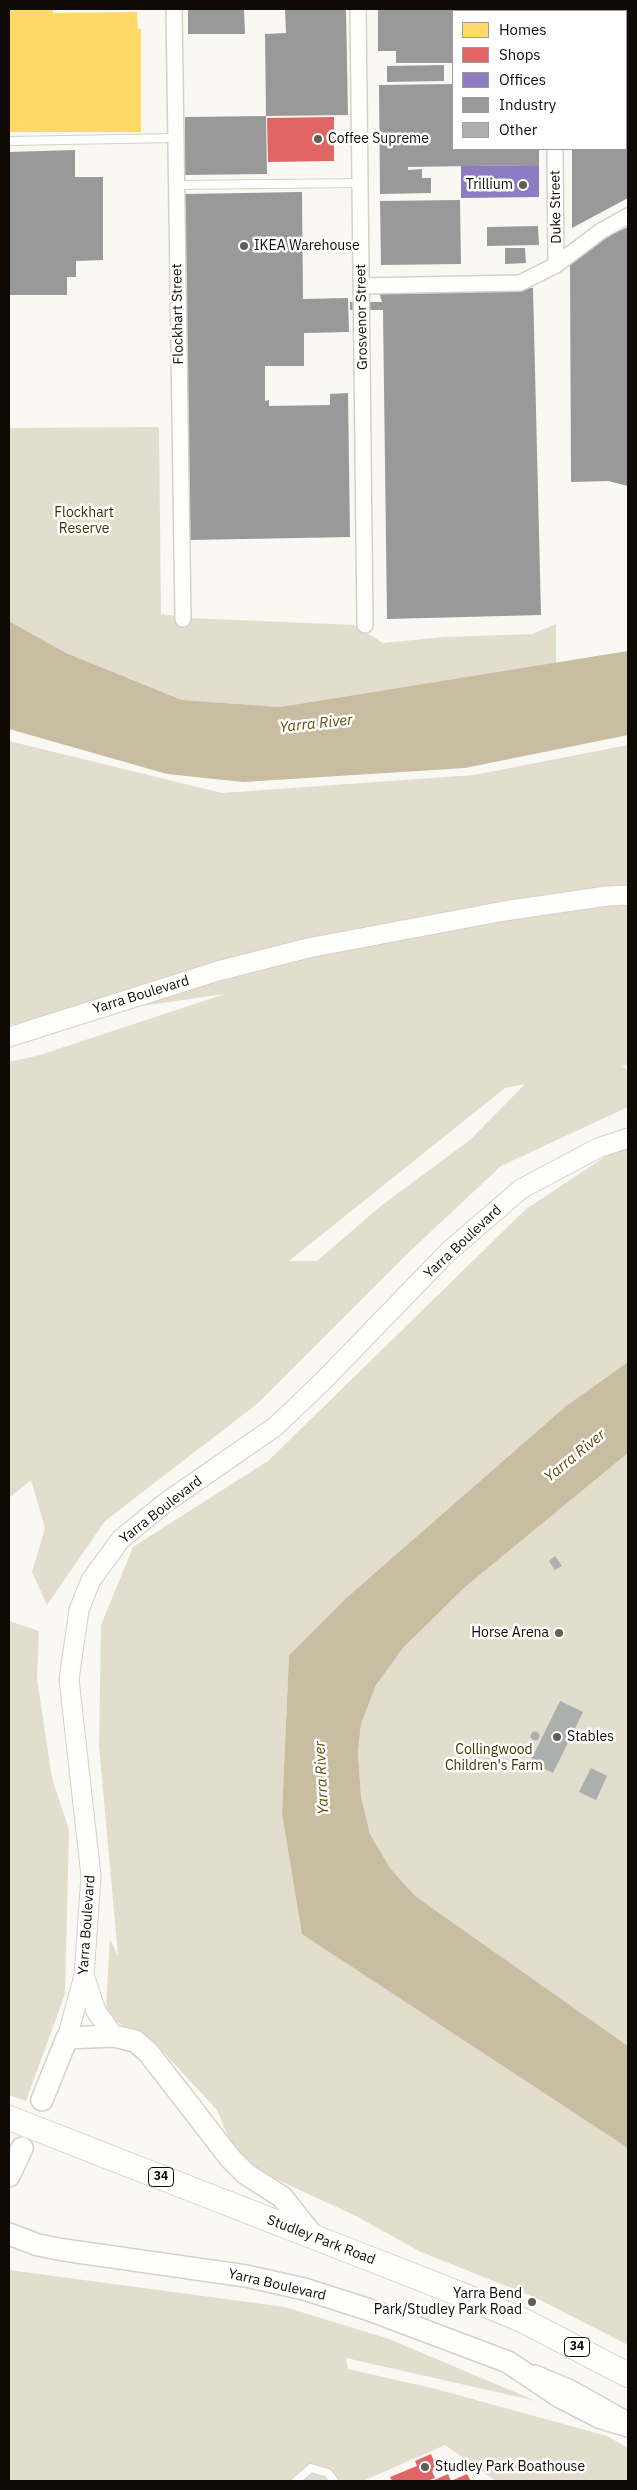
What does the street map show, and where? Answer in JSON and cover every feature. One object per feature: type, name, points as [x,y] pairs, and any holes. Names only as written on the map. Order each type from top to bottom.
[{"type":"main road","points":[[67,2038],[114,2036],[134,2041],[148,2052],[230,2158],[246,2174],[282,2197],[314,2236]]},
{"type":"main road","name":"Yarra Boulevard","points":[[42,2100],[67,2038]]},
{"type":"main road","name":"Studley Park Road","points":[[9,2118],[314,2236],[524,2321],[628,2375]]},
{"type":"main road","points":[[9,2176],[22,2148]]},
{"type":"main road","name":"Yarra Boulevard","points":[[9,2234],[38,2244],[64,2250],[228,2274],[304,2289],[367,2309],[508,2362],[560,2397],[601,2418]]},
{"type":"main road","points":[[601,2418],[628,2426]]},
{"type":"street","name":"Flockhart Street","points":[[174,9],[183,619]]},
{"type":"street","name":"Grosvenor Street","points":[[358,9],[366,625]]},
{"type":"street","name":"Duke Street","points":[[555,150],[556,265]]},
{"type":"street","points":[[362,286],[520,283],[556,265],[601,231],[628,216]]},
{"type":"street","name":"Yarra Boulevard","points":[[9,1037],[218,971],[308,948],[514,909],[607,896],[628,895]]},
{"type":"street","name":"Yarra Boulevard","points":[[67,2038],[84,1976],[91,1876],[69,1679],[79,1610],[91,1580],[120,1539],[165,1503],[276,1426],[324,1380],[448,1252],[521,1189],[598,1148],[628,1138]]},
{"type":"street","points":[[84,1976],[96,2011],[114,2036]]},
{"type":"street","name":"Yarra Boulevard","points":[[508,2362],[566,2385],[628,2420]]},
{"type":"street","name":"Yarra Boulevard","points":[[601,2418],[628,2435]]},
{"type":"lane","points":[[9,141],[176,138]]},
{"type":"lane","points":[[176,185],[361,182]]},
{"type":"lane","points":[[296,2481],[311,2468],[328,2473],[334,2481]]},
{"type":"green space","name":"Flockhart Reserve","points":[[159,427],[161,614],[190,618],[354,625],[383,643],[444,637],[532,634],[556,624],[556,663],[280,707],[182,700],[66,653],[9,621],[9,428]]},
{"type":"green space","points":[[9,741],[222,793],[474,775],[628,745],[628,1065],[622,1066],[628,1070],[628,1107],[501,1166],[406,1255],[257,1404],[105,1521],[47,1605],[32,1572],[45,1528],[31,1480],[9,1498],[9,1062],[40,1055],[225,994],[9,1025]],"holes":[[[525,1084],[470,1140],[382,1205],[317,1261],[289,1261],[505,1088]]]},
{"type":"green space","points":[[628,1149],[628,1362],[566,1406],[344,1600],[289,1655],[282,1813],[628,2148],[628,2345],[536,2298],[421,2252],[354,2215],[267,2175],[242,2157],[229,2139],[217,2110],[155,2043],[113,2020],[106,2009],[110,1939],[118,1956],[99,1746],[101,1625],[133,1547],[268,1461],[526,1209],[611,1153]]},
{"type":"green space","name":"Collingwood Children's Farm","points":[[628,1453],[628,2046],[415,1896],[390,1868],[370,1834],[361,1797],[358,1751],[361,1724],[376,1685],[403,1648],[465,1587]]},
{"type":"green space","points":[[9,1621],[39,1631],[37,1679],[52,1778],[69,1830],[65,1994],[26,2101],[9,2095]]},
{"type":"green space","points":[[9,2270],[285,2307],[389,2339],[536,2401],[346,2358],[348,2369],[436,2389],[607,2436],[628,2448],[628,2481],[496,2481],[445,2445],[363,2481],[9,2481]]},
{"type":"water","name":"Yarra River","points":[[9,621],[66,653],[182,700],[280,707],[628,651],[628,735],[465,768],[243,782],[167,774],[9,729]]},
{"type":"water","name":"Yarra River","points":[[628,1362],[628,1453],[465,1587],[403,1648],[376,1685],[361,1724],[358,1751],[361,1797],[370,1834],[390,1868],[415,1896],[628,2046],[628,2148],[302,1934],[282,1813],[289,1655],[344,1600],[566,1406]]},
{"type":"building: Homes","points":[[9,9],[53,9],[53,13],[137,12],[138,29],[141,29],[141,132],[9,132]]},
{"type":"building: Shops","points":[[334,117],[334,161],[268,162],[267,118]]},
{"type":"building: Shops","name":"Studley Park Boathouse","points":[[431,2454],[437,2469],[432,2471],[435,2478],[427,2481],[392,2481],[390,2477],[417,2466],[415,2461]]},
{"type":"building: Shops","points":[[448,2474],[451,2481],[432,2481]]},
{"type":"building: Shops","points":[[467,2474],[471,2481],[451,2481]]},
{"type":"building: Offices","points":[[539,165],[539,197],[461,198],[461,166]]},
{"type":"building: Industry","points":[[188,9],[244,9],[245,34],[188,34]]},
{"type":"building: Industry","points":[[285,9],[346,9],[348,115],[266,116],[265,34],[286,33]]},
{"type":"building: Industry","points":[[378,9],[523,9],[452,10],[452,63],[396,63],[396,51],[378,51]]},
{"type":"building: Industry","points":[[628,9],[628,198],[572,228],[572,150],[627,150],[627,10],[570,10]]},
{"type":"building: Industry","points":[[444,65],[444,81],[387,82],[387,66]]},
{"type":"building: Industry","points":[[452,84],[452,150],[539,150],[539,165],[408,167],[408,170],[422,169],[422,178],[431,178],[431,193],[380,194],[379,85]]},
{"type":"building: Industry","points":[[266,116],[267,174],[185,175],[185,117]]},
{"type":"building: Industry","points":[[75,150],[75,177],[103,177],[103,260],[76,261],[76,277],[67,277],[67,295],[9,295],[9,152]]},
{"type":"building: Industry","points":[[302,192],[303,299],[348,298],[349,332],[304,333],[304,366],[265,366],[265,401],[269,400],[269,406],[330,405],[330,394],[348,393],[350,537],[190,540],[185,194]]},
{"type":"building: Industry","points":[[460,200],[461,264],[381,265],[380,201]]},
{"type":"building: Industry","points":[[538,226],[539,245],[487,246],[487,227]]},
{"type":"building: Industry","points":[[628,227],[628,486],[608,481],[571,482],[570,263],[614,233]]},
{"type":"building: Industry","points":[[505,248],[525,248],[526,263],[505,264]]},
{"type":"building: Industry","points":[[533,288],[541,615],[387,619],[383,310],[350,310],[350,302],[382,302],[379,292]]},
{"type":"building: Other","points":[[555,1556],[562,1566],[555,1570],[549,1561]]},
{"type":"building: Other","name":"Stables","points":[[560,1701],[583,1712],[553,1773],[530,1762]]},
{"type":"building: Other","points":[[535,1731],[540,1736],[535,1741],[530,1736]]},
{"type":"building: Other","points":[[591,1768],[607,1776],[596,1800],[579,1792]]},
{"type":"place","name":"Coffee Supreme","points":[[318,139]]},
{"type":"place","name":"Trillium","points":[[523,185]]},
{"type":"place","name":"IKEA Warehouse","points":[[244,246]]},
{"type":"place","name":"Horse Arena","points":[[559,1633]]},
{"type":"place","name":"Stables","points":[[557,1737]]},
{"type":"place","name":"Yarra Bend Park/Studley Park Road","points":[[532,2302]]},
{"type":"place","name":"Studley Park Boathouse","points":[[425,2467]]}]
